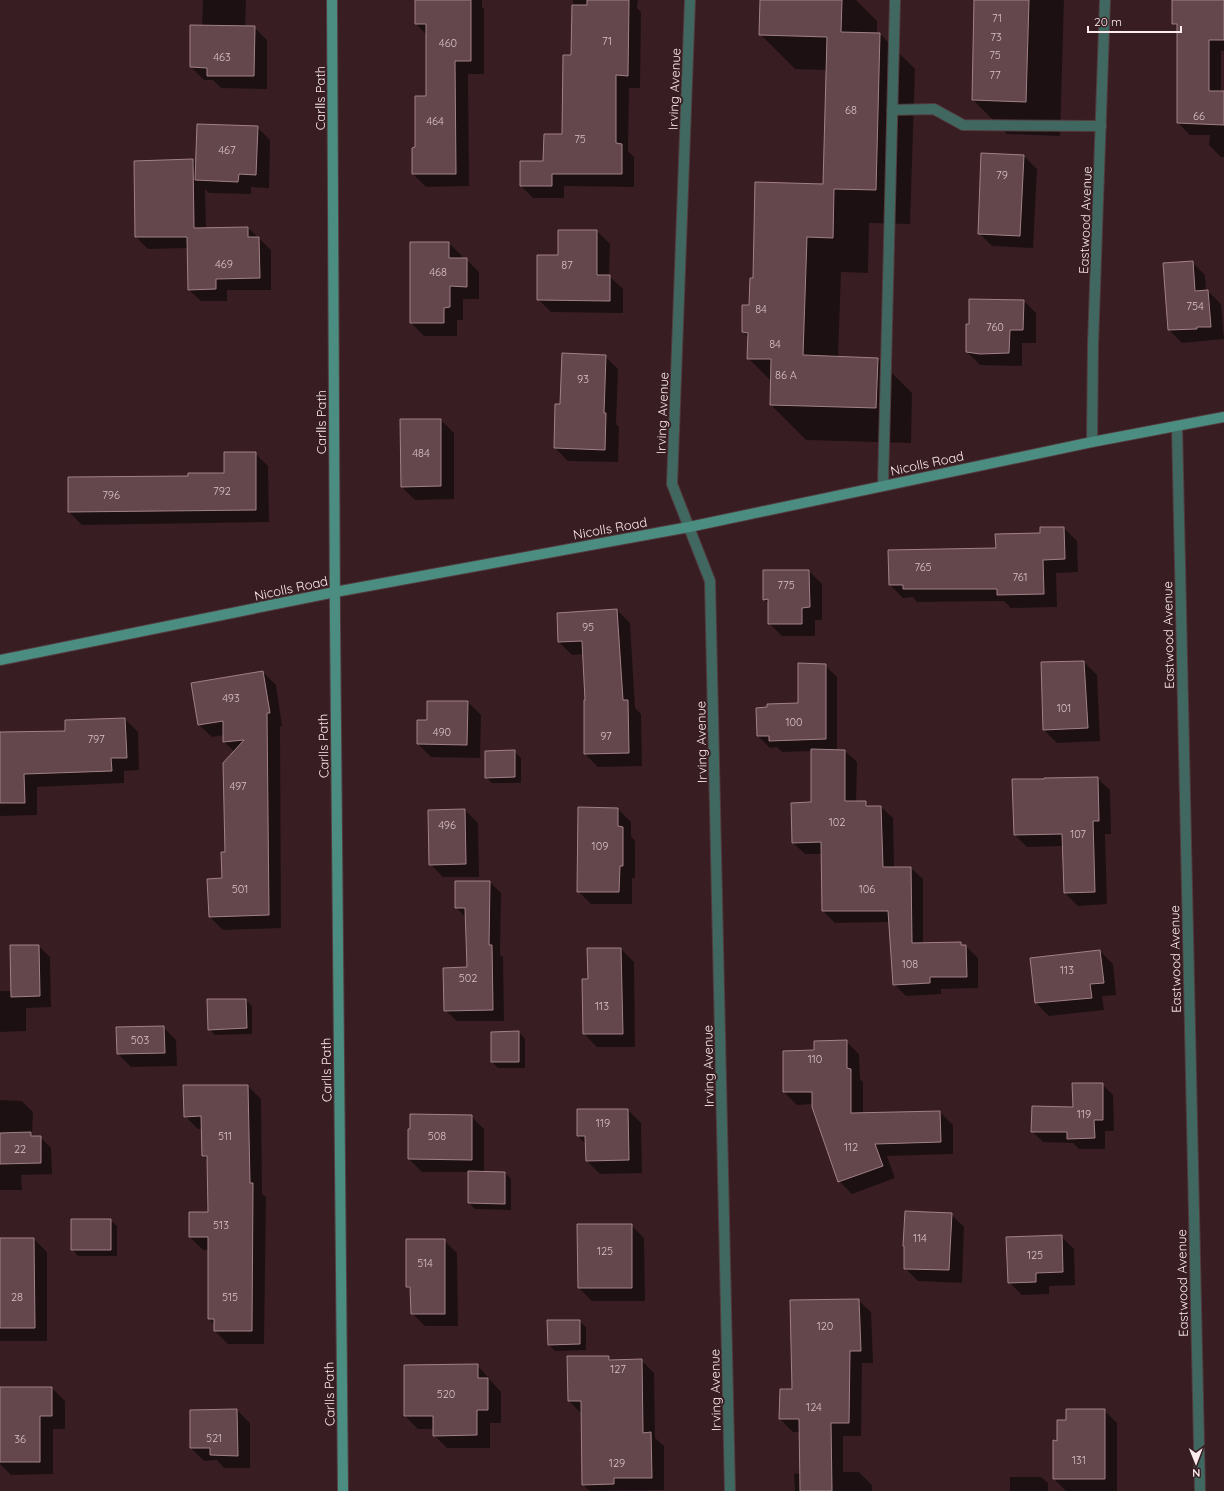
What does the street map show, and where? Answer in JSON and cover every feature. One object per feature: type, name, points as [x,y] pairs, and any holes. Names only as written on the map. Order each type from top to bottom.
[{"type":"street","name":"Carlls Path","points":[[332,0],[335,592],[343,1491]]},
{"type":"street","name":"Irving Avenue","points":[[690,0],[672,484],[710,581],[730,1491]]},
{"type":"street","points":[[883,486],[895,0]]},
{"type":"street","name":"Eastwood Avenue","points":[[1092,442],[1105,0]]},
{"type":"street","points":[[892,110],[934,109],[963,125],[1101,126]]},
{"type":"street","name":"Nicolls Road","points":[[0,660],[335,592],[690,527],[1092,442],[1224,417]]},
{"type":"street","name":"Eastwood Avenue","points":[[1177,426],[1200,1491]]},
{"type":"building","points":[[415,0],[471,0],[471,61],[455,61],[456,174],[412,174],[412,148],[415,147],[415,96],[426,96],[426,24],[415,24]]},
{"type":"building","points":[[587,0],[629,0],[628,76],[616,75],[616,143],[622,144],[622,174],[552,174],[552,186],[520,186],[520,161],[543,161],[544,134],[562,134],[563,55],[571,55],[572,5],[587,5]]},
{"type":"building","points":[[760,0],[842,0],[841,32],[880,33],[876,190],[834,189],[833,238],[807,237],[803,355],[878,358],[876,408],[770,405],[771,359],[747,359],[748,333],[742,332],[742,305],[749,305],[750,278],[753,278],[755,182],[823,184],[827,37],[759,35]]},
{"type":"building","points":[[974,0],[1029,0],[1026,102],[972,100]]},
{"type":"building","points":[[1172,0],[1224,0],[1224,40],[1209,40],[1209,91],[1224,91],[1224,125],[1177,123],[1177,24],[1172,24]]},
{"type":"building","points":[[190,25],[255,26],[254,76],[207,76],[207,68],[190,67]]},
{"type":"building","points":[[197,124],[258,126],[256,175],[239,174],[238,182],[195,180]]},
{"type":"building","points":[[981,153],[1024,155],[1020,236],[978,234]]},
{"type":"building","points":[[193,159],[194,228],[248,227],[248,237],[259,237],[260,278],[216,279],[216,289],[188,290],[187,237],[135,237],[134,161]]},
{"type":"building","points":[[558,230],[597,230],[597,275],[610,275],[610,301],[537,300],[537,255],[558,255]]},
{"type":"building","points":[[410,242],[449,242],[449,258],[467,258],[467,287],[450,286],[450,307],[444,308],[444,323],[410,323]]},
{"type":"building","points":[[1193,261],[1195,291],[1208,290],[1211,327],[1168,330],[1163,263]]},
{"type":"building","points":[[969,299],[1024,300],[1023,330],[1010,330],[1009,353],[980,354],[966,352],[966,324],[969,324]]},
{"type":"building","points":[[562,353],[606,355],[604,413],[606,413],[605,450],[554,448],[555,404],[560,404]]},
{"type":"building","points":[[400,419],[441,419],[441,486],[401,487]]},
{"type":"building","points":[[224,452],[256,452],[256,510],[68,512],[68,477],[188,476],[188,473],[224,473]]},
{"type":"building","points":[[1040,527],[1064,527],[1065,559],[1043,560],[1044,594],[997,595],[997,589],[903,589],[903,585],[889,585],[888,550],[996,548],[995,534],[1040,533]]},
{"type":"building","points":[[763,570],[809,570],[810,607],[802,608],[802,624],[768,624],[768,599],[763,600]]},
{"type":"building","points":[[617,609],[623,700],[628,700],[629,753],[584,754],[585,700],[582,641],[558,642],[557,613]]},
{"type":"building","points":[[1084,661],[1088,728],[1043,730],[1041,662]]},
{"type":"building","points":[[798,663],[826,664],[826,739],[769,741],[769,736],[757,736],[756,708],[767,707],[767,704],[798,703]]},
{"type":"building","points":[[263,671],[270,713],[267,713],[269,915],[209,917],[207,879],[222,878],[221,852],[225,852],[223,763],[244,740],[223,742],[223,721],[198,725],[191,683]]},
{"type":"building","points":[[427,701],[468,701],[467,745],[417,744],[417,720],[427,720]]},
{"type":"building","points":[[125,718],[127,758],[111,758],[112,771],[24,774],[25,803],[0,803],[0,732],[65,731],[65,720]]},
{"type":"building","points":[[811,749],[845,750],[845,801],[866,801],[866,806],[881,806],[883,867],[911,867],[912,943],[961,942],[961,945],[966,945],[967,977],[930,977],[930,983],[893,985],[888,911],[822,911],[821,842],[792,843],[791,803],[811,802]]},
{"type":"building","points":[[515,750],[515,777],[485,778],[485,751]]},
{"type":"building","points":[[1098,777],[1099,821],[1093,821],[1095,892],[1064,893],[1062,834],[1014,835],[1012,779]]},
{"type":"building","points":[[578,807],[618,808],[618,826],[623,827],[623,866],[620,866],[619,892],[577,892]]},
{"type":"building","points":[[465,809],[466,864],[429,865],[428,810]]},
{"type":"building","points":[[455,881],[490,881],[489,945],[492,945],[493,1010],[444,1011],[443,968],[467,967],[465,908],[455,908]]},
{"type":"building","points":[[10,945],[39,945],[40,996],[11,997]]},
{"type":"building","points":[[587,948],[621,948],[623,1034],[583,1034],[582,979],[588,979]]},
{"type":"building","points":[[1100,950],[1104,983],[1090,984],[1092,998],[1035,1003],[1030,958]]},
{"type":"building","points":[[207,999],[246,999],[247,1028],[208,1030]]},
{"type":"building","points":[[164,1026],[165,1053],[117,1054],[116,1027]]},
{"type":"building","points":[[519,1031],[519,1062],[491,1062],[491,1032]]},
{"type":"building","points":[[847,1040],[847,1068],[851,1069],[851,1113],[940,1111],[941,1142],[875,1144],[883,1166],[838,1182],[812,1107],[812,1092],[783,1092],[783,1051],[814,1050],[814,1041]]},
{"type":"building","points":[[1072,1083],[1103,1083],[1103,1120],[1094,1120],[1095,1138],[1067,1139],[1067,1132],[1031,1132],[1032,1106],[1073,1107]]},
{"type":"building","points":[[183,1085],[248,1085],[250,1183],[253,1183],[252,1331],[214,1331],[214,1319],[208,1319],[208,1237],[189,1237],[189,1212],[208,1212],[207,1156],[202,1156],[201,1116],[184,1117]]},
{"type":"building","points":[[577,1109],[628,1109],[629,1160],[586,1161],[585,1136],[577,1136]]},
{"type":"building","points":[[410,1114],[472,1115],[472,1160],[408,1159],[408,1129],[410,1129]]},
{"type":"building","points":[[31,1132],[31,1136],[41,1136],[41,1163],[0,1164],[0,1133]]},
{"type":"building","points":[[468,1171],[505,1172],[505,1204],[468,1203]]},
{"type":"building","points":[[905,1211],[952,1213],[949,1270],[904,1269],[903,1246]]},
{"type":"building","points":[[71,1219],[111,1219],[111,1250],[71,1250]]},
{"type":"building","points":[[577,1224],[632,1224],[632,1288],[578,1288]]},
{"type":"building","points":[[1062,1235],[1063,1272],[1036,1273],[1036,1282],[1008,1283],[1006,1237]]},
{"type":"building","points":[[0,1238],[34,1238],[35,1328],[0,1328]]},
{"type":"building","points":[[406,1239],[445,1239],[445,1314],[411,1314],[410,1287],[406,1287]]},
{"type":"building","points":[[859,1299],[861,1351],[850,1351],[849,1423],[831,1423],[832,1491],[800,1491],[799,1419],[779,1419],[780,1389],[792,1389],[790,1300]]},
{"type":"building","points":[[547,1320],[580,1320],[580,1344],[548,1345]]},
{"type":"building","points":[[567,1356],[609,1356],[609,1360],[642,1359],[643,1433],[651,1432],[652,1478],[614,1478],[614,1484],[582,1485],[581,1401],[568,1401]]},
{"type":"building","points":[[478,1364],[478,1378],[488,1378],[488,1410],[477,1410],[477,1435],[433,1436],[433,1416],[404,1416],[404,1365]]},
{"type":"building","points":[[0,1387],[52,1387],[52,1416],[40,1416],[40,1462],[0,1462]]},
{"type":"building","points":[[237,1409],[238,1456],[210,1455],[210,1448],[190,1448],[190,1410]]},
{"type":"building","points":[[1066,1409],[1105,1409],[1105,1479],[1053,1479],[1053,1440],[1057,1441],[1057,1420],[1066,1420]]}]
